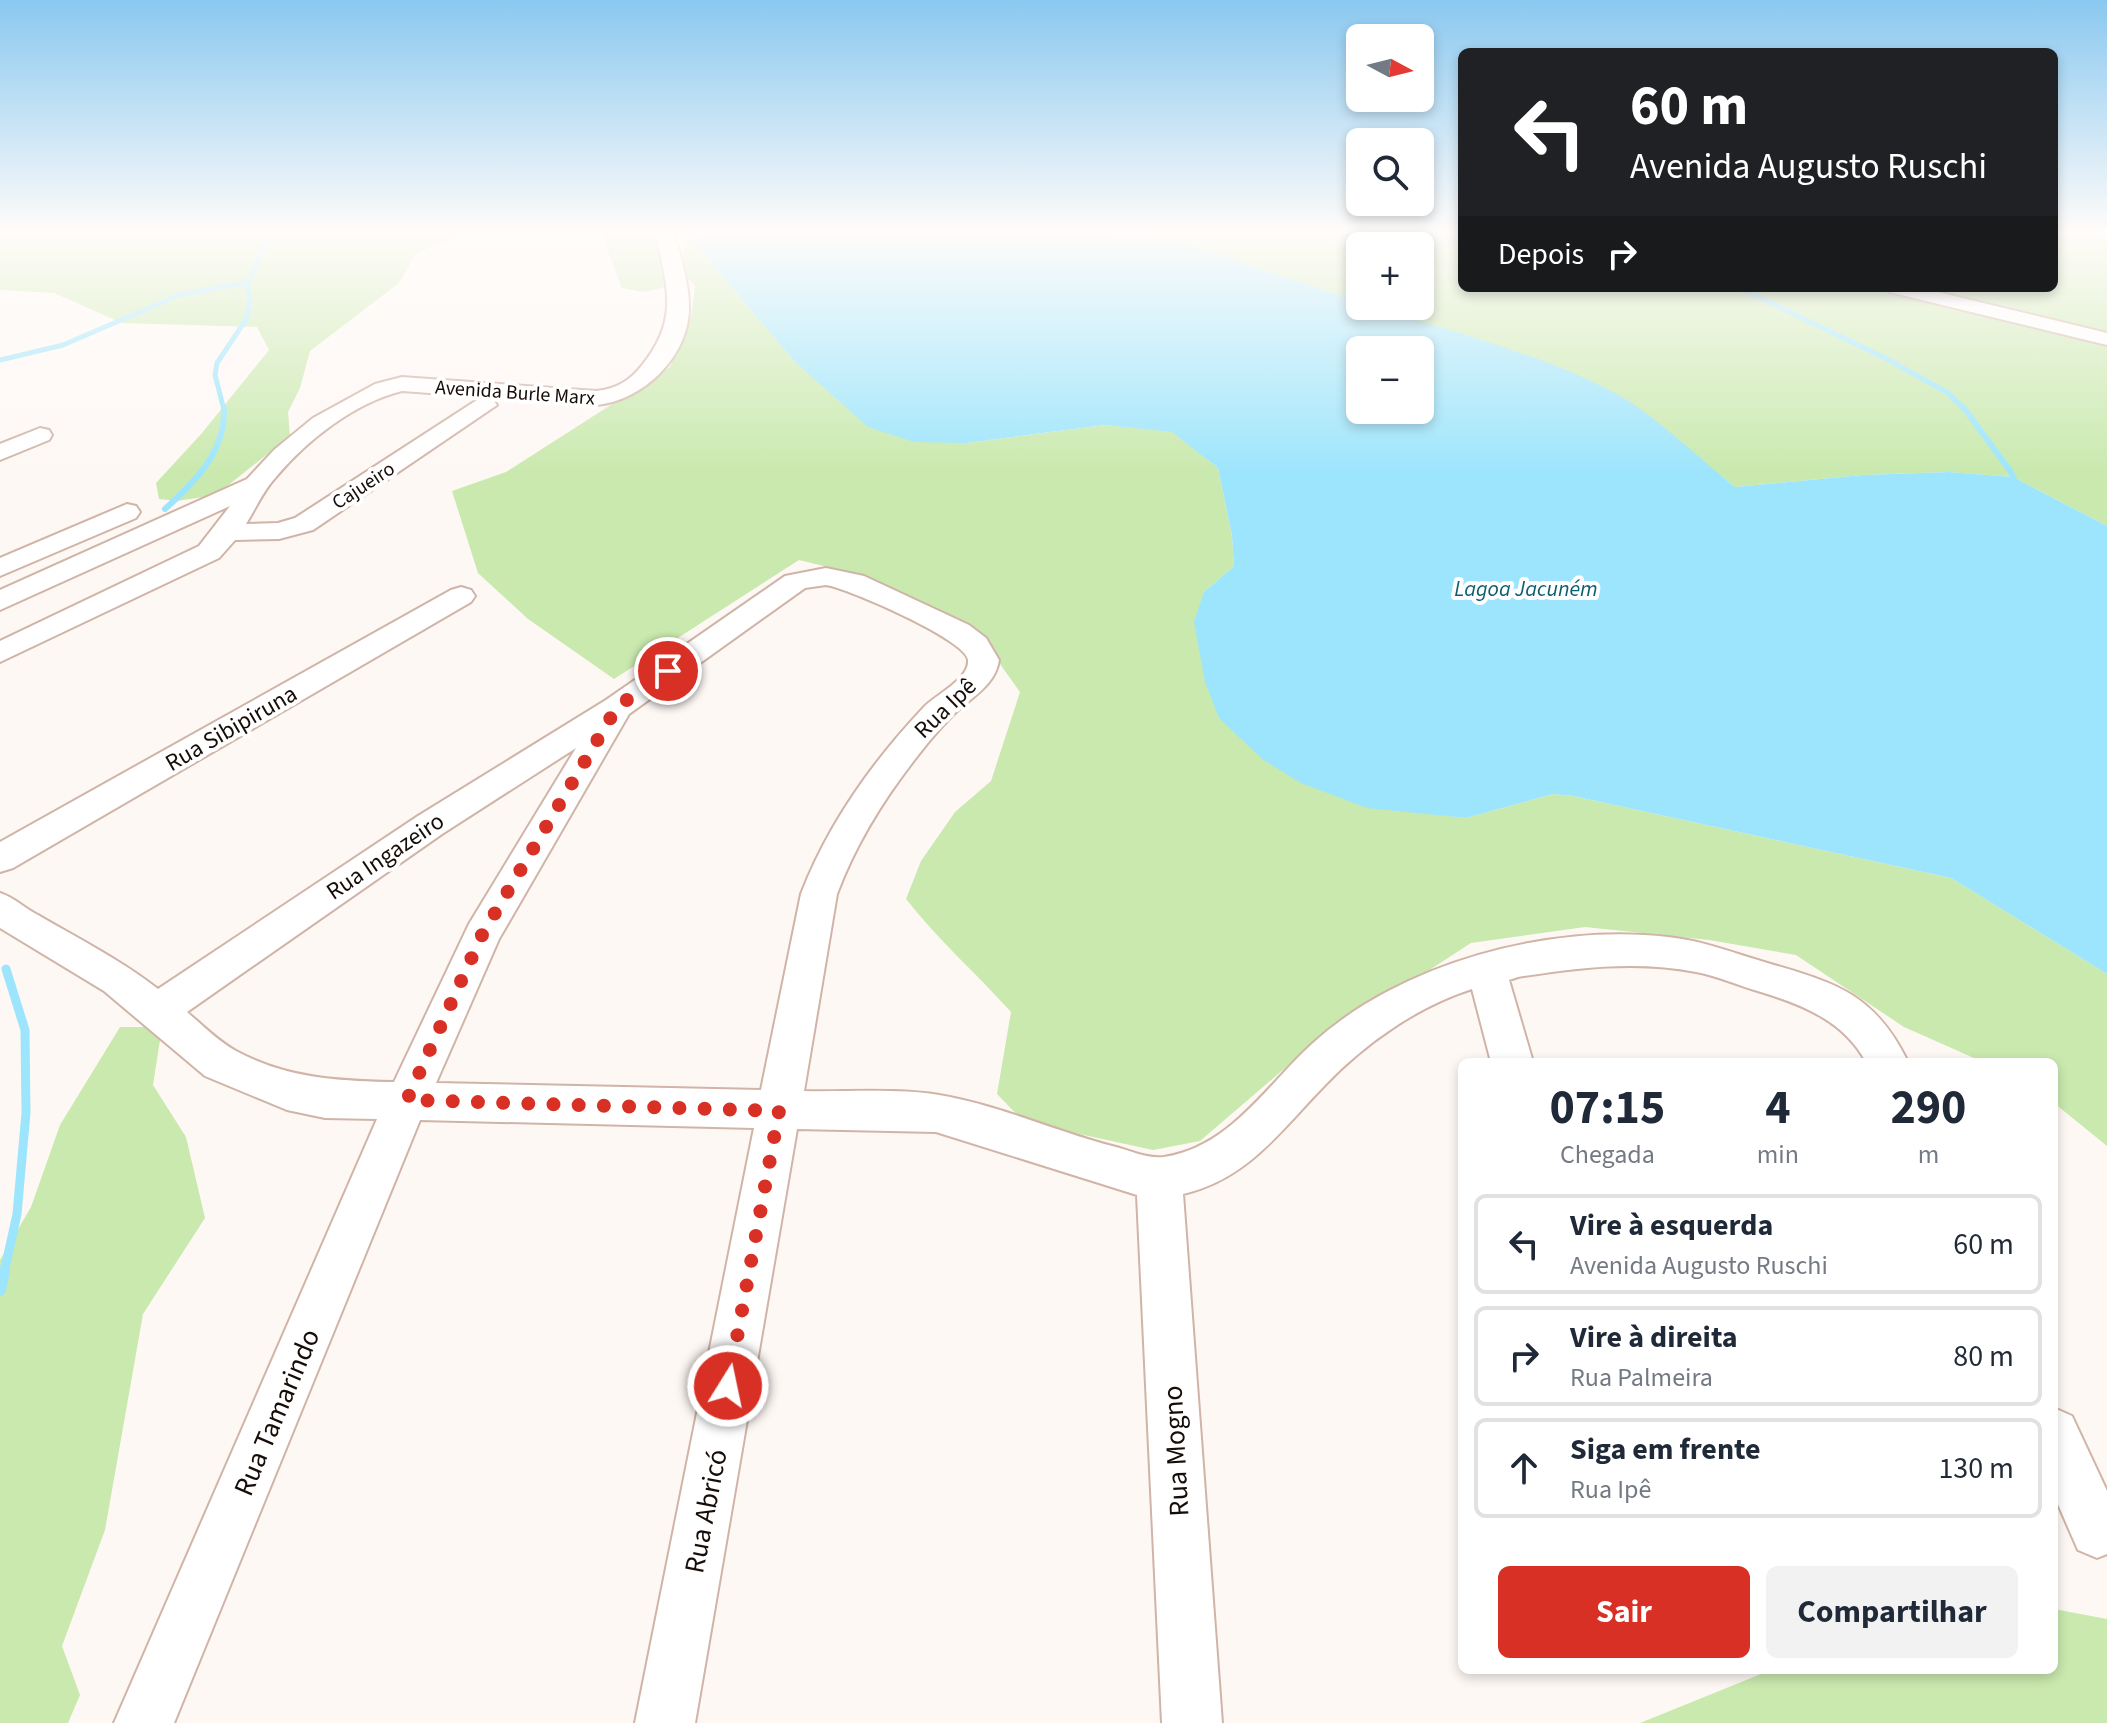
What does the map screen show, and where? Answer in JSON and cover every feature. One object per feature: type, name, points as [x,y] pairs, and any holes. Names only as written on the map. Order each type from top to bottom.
[{"type":"street","name":"Avenida Burle Marx","points":[[0,653],[209,552],[230,532],[252,492],[322,423],[362,398],[390,386],[611,398],[642,381],[671,345],[678,328],[679,313]]},
{"type":"street","points":[[2001,313],[2107,339]]},
{"type":"street","name":"Cajueiro","points":[[230,532],[279,531],[304,524],[485,405]]},
{"type":"street","points":[[0,453],[40,435]]},
{"type":"street","name":"Avenida Burle Marx","points":[[0,601],[252,492]]},
{"type":"street","name":"Avenida Burle Marx","points":[[0,614],[252,492]]},
{"type":"street","points":[[0,568],[127,512]]},
{"type":"street","name":"Rua Ipê","points":[[617,707],[795,582],[811,577],[843,577],[963,636],[982,653],[980,674],[943,706],[905,747],[829,863],[819,894],[779,1111]]},
{"type":"street","name":"Rua Sibipiruna","points":[[0,859],[461,596]]},
{"type":"street","name":"Rua Ingazeiro","points":[[157,1011],[430,825],[617,707]]},
{"type":"street","name":"Rua Tamarindo","points":[[144,1723],[407,1100],[482,935],[617,707]]},
{"type":"street","points":[[0,907],[18,922],[118,980],[220,1063],[287,1091],[325,1099],[936,1113],[977,1122],[1080,1159],[1159,1179],[1204,1167],[1242,1146],[1332,1051],[1424,992],[1486,968],[1598,951],[1650,950],[1694,956],[1801,989],[1849,1011],[1863,1021],[1885,1058]]},
{"type":"street","points":[[1486,968],[1511,1058]]},
{"type":"street","name":"Rua Abricó","points":[[665,1723],[779,1111]]},
{"type":"street","name":"Rua Mogno","points":[[1159,1179],[1192,1723]]},
{"type":"street","points":[[2058,1443],[2097,1531]]},
{"type":"green space","points":[[100,313],[359,313],[310,351],[300,388],[288,412],[290,436],[216,495],[177,501],[159,499],[156,483],[202,433],[269,350],[257,327],[122,323]]},
{"type":"green space","points":[[691,313],[754,313],[794,361],[966,443],[1105,425],[1172,431],[1218,468],[1232,536],[1234,566],[1204,592],[1425,813],[1466,818],[1553,794],[1573,796],[1951,878],[2107,974],[2107,1146],[2058,1106],[2058,1058],[1974,1058],[1904,1027],[1796,955],[1709,940],[1585,927],[1471,943],[1306,1050],[1200,1141],[1153,1150],[1024,1122],[997,1094],[1011,1012],[906,899],[921,861],[955,812],[991,781],[1020,692],[975,629],[832,568],[799,560],[614,679],[528,619],[478,573],[452,491],[506,472],[670,367]]},
{"type":"green space","points":[[1434,313],[2107,313],[2107,526],[2013,477],[1949,472],[1862,475],[1735,487],[1626,400],[1513,351],[1417,320],[1434,320]]},
{"type":"green space","points":[[120,1027],[162,1027],[153,1085],[186,1137],[205,1218],[143,1314],[105,1530],[62,1646],[80,1695],[68,1723],[0,1723],[0,1260],[31,1207],[60,1125]]},
{"type":"green space","points":[[2058,1610],[2107,1619],[2107,1723],[1640,1723],[1761,1674],[2058,1674]]},
{"type":"water","name":"Lagoa Jacuném","points":[[754,313],[1346,313],[1346,320],[1418,320],[1566,370],[1625,399],[1667,429],[1735,487],[1862,475],[1949,472],[2013,477],[2107,526],[2107,974],[1951,878],[1573,796],[1553,794],[1466,818],[1367,808],[1301,783],[1262,759],[1219,718],[1205,682],[1194,622],[1204,592],[1234,566],[1232,536],[1218,468],[1172,432],[1105,425],[966,443],[914,442],[868,427],[794,361]]},
{"type":"waterway","points":[[0,360],[63,345],[136,313]]},
{"type":"waterway","points":[[224,410],[215,375],[217,363],[248,313]]},
{"type":"waterway","points":[[1793,313],[1887,359],[1948,393],[1965,410]]},
{"type":"waterway","points":[[1964,408],[2011,472],[2017,487]]},
{"type":"waterway","points":[[165,509],[197,477],[214,452],[220,438],[224,410]]},
{"type":"waterway","points":[[4,1273],[17,1214],[26,1113],[25,1030],[6,969]]},
{"type":"waterway","points":[[0,1290],[4,1271]]},
{"type":"route","points":[[668,671],[617,707],[482,935],[407,1100],[779,1111],[728,1386]]}]
